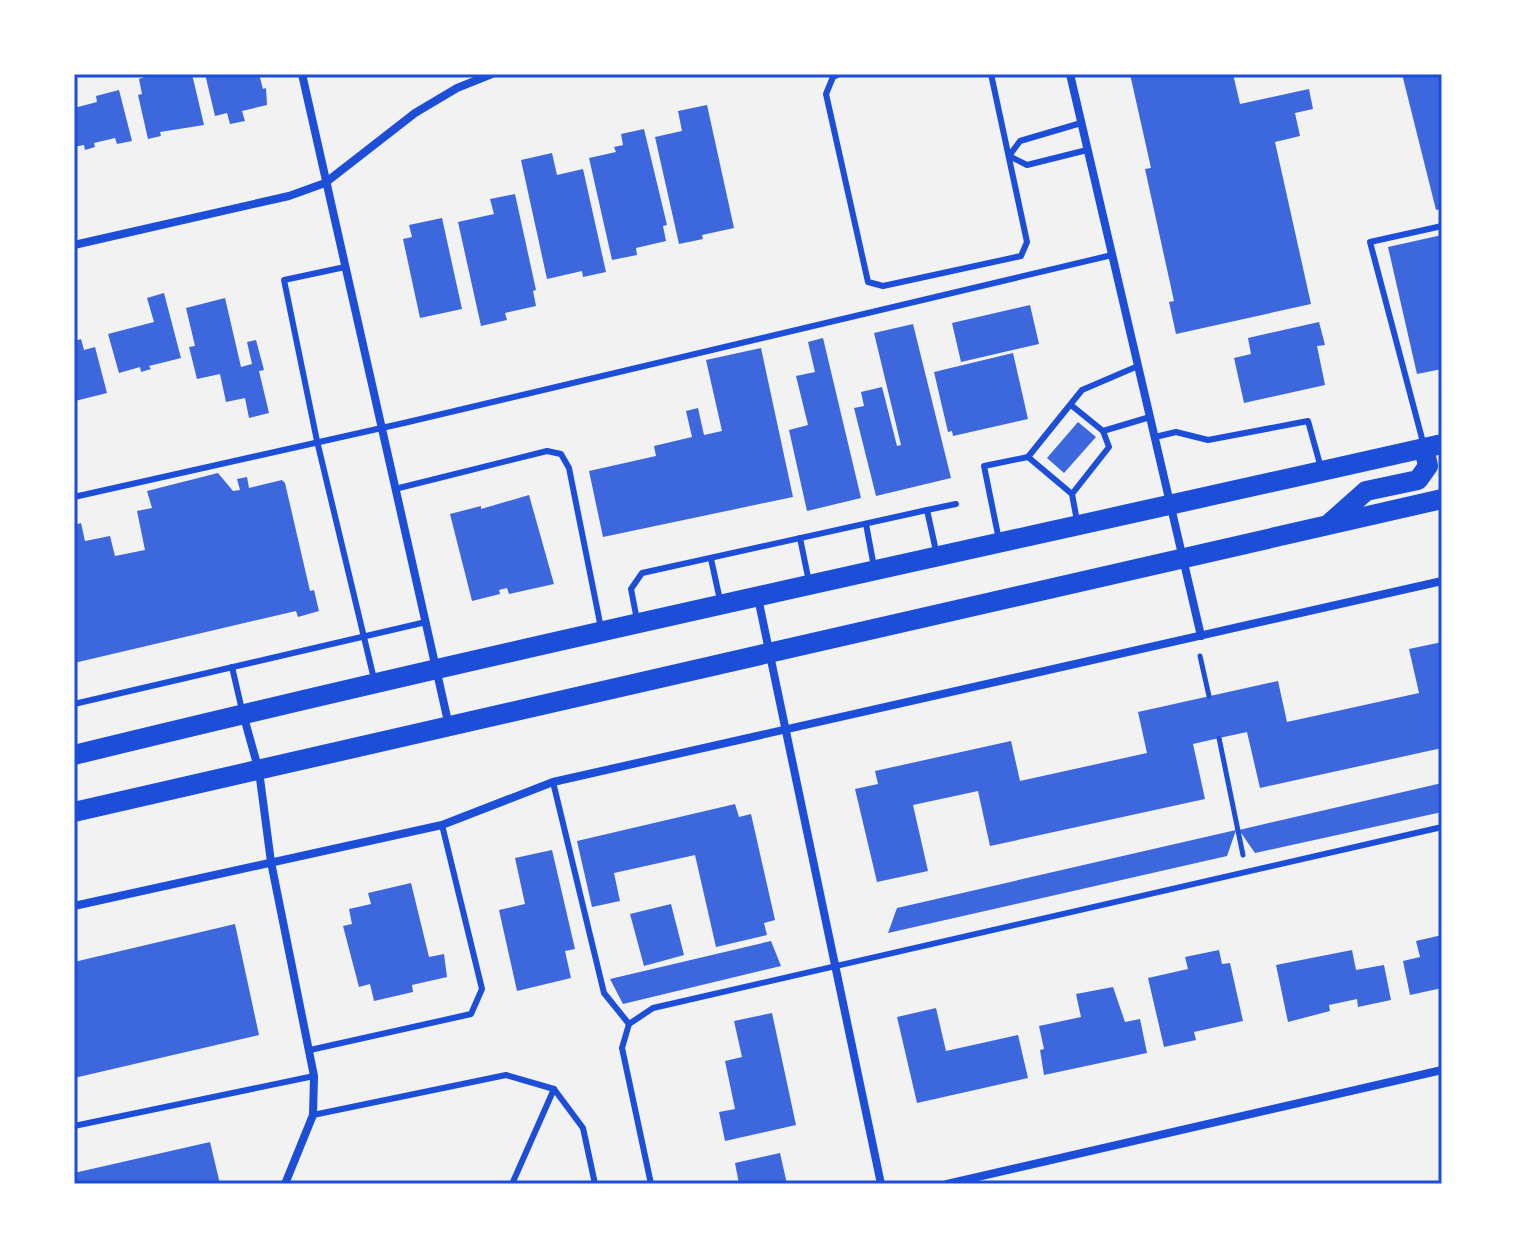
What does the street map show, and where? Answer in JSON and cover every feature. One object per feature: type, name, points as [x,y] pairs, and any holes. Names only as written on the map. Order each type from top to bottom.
[{"type":"main road","points":[[74,755],[436,668],[1433,446],[1428,466],[1418,480],[1366,491],[1327,526]]},
{"type":"main road","points":[[74,812],[1442,499]]},
{"type":"street","points":[[302,74],[449,727]]},
{"type":"street","points":[[74,245],[289,196],[325,183],[415,113],[457,88],[492,74]]},
{"type":"street","points":[[1070,74],[1201,636]]},
{"type":"street","points":[[74,906],[442,825],[553,782],[1442,581]]},
{"type":"street","points":[[757,596],[881,1184]]},
{"type":"street","points":[[243,714],[259,771],[271,862],[314,1076],[313,1115],[285,1184]]},
{"type":"street","points":[[947,1184],[1442,1070]]},
{"type":"lane","points":[[839,74],[833,77],[826,94],[868,282],[883,286],[1021,256],[1027,242],[991,74]]},
{"type":"lane","points":[[1009,156],[1020,141],[1081,123]]},
{"type":"lane","points":[[1009,156],[1027,165],[1087,150]]},
{"type":"lane","points":[[1433,446],[1370,242],[1442,226]]},
{"type":"lane","points":[[74,497],[1112,255]]},
{"type":"lane","points":[[345,267],[284,280],[317,441],[375,682]]},
{"type":"lane","points":[[999,544],[984,466],[1028,457],[1082,390],[1138,366]]},
{"type":"lane","points":[[1071,405],[1103,431],[1109,447],[1072,494]]},
{"type":"lane","points":[[1103,431],[1150,417]]},
{"type":"lane","points":[[1155,437],[1176,432],[1208,440],[1308,421],[1322,471]]},
{"type":"lane","points":[[395,489],[547,451],[561,454],[569,468],[602,632]]},
{"type":"lane","points":[[1028,457],[1072,494],[1078,526]]},
{"type":"lane","points":[[638,624],[631,589],[642,573],[956,504]]},
{"type":"lane","points":[[927,510],[937,558]]},
{"type":"lane","points":[[866,524],[875,572]]},
{"type":"lane","points":[[800,538],[810,586]]},
{"type":"lane","points":[[711,559],[721,604]]},
{"type":"lane","points":[[74,704],[426,622]]},
{"type":"lane","points":[[232,667],[243,714]]},
{"type":"lane","points":[[553,782],[604,993],[629,1024]]},
{"type":"lane","points":[[310,1050],[471,1014],[482,989],[442,825]]},
{"type":"lane","points":[[651,1184],[622,1048],[629,1024],[653,1008],[1442,827]]},
{"type":"lane","points":[[313,1115],[506,1075],[554,1089],[583,1128],[595,1184]]},
{"type":"lane","points":[[74,1126],[314,1076]]},
{"type":"lane","points":[[512,1184],[554,1089]]},
{"type":"path","points":[[1200,656],[1209,696]]},
{"type":"path","points":[[1219,738],[1247,871]]},
{"type":"building","points":[[153,74],[192,74],[204,125],[160,132],[161,136],[148,139],[138,95],[142,94],[139,79]]},
{"type":"building","points":[[205,74],[259,74],[263,89],[266,88],[267,105],[242,111],[245,121],[230,124],[227,113],[215,116]]},
{"type":"building","points":[[1130,74],[1233,74],[1240,104],[1309,89],[1313,109],[1295,113],[1300,136],[1275,142],[1311,304],[1176,334],[1169,302],[1174,301],[1145,169],[1151,168]]},
{"type":"building","points":[[1402,74],[1442,74],[1442,209],[1436,210]]},
{"type":"building","points":[[119,90],[132,141],[117,144],[115,138],[94,143],[95,147],[85,150],[84,145],[74,147],[74,108],[97,102],[96,96]]},
{"type":"building","points":[[707,105],[734,228],[679,244],[655,137],[682,131],[678,111]]},
{"type":"building","points":[[644,129],[667,225],[663,226],[666,241],[636,248],[637,255],[612,260],[589,158],[616,152],[614,147],[623,145],[621,134]]},
{"type":"building","points":[[552,153],[557,175],[583,169],[606,272],[583,277],[582,271],[547,279],[521,160]]},
{"type":"building","points":[[515,194],[536,290],[533,291],[536,306],[505,313],[507,320],[481,326],[458,222],[494,214],[490,199]]},
{"type":"building","points":[[442,218],[462,309],[420,318],[403,239],[412,237],[409,225]]},
{"type":"building","points":[[1442,235],[1442,369],[1417,374],[1388,247]]},
{"type":"building","points":[[164,293],[181,358],[149,366],[151,369],[141,372],[140,367],[119,373],[108,334],[154,322],[147,298]]},
{"type":"building","points":[[225,298],[241,367],[252,364],[247,342],[256,340],[264,370],[259,371],[269,413],[249,418],[245,398],[226,402],[220,374],[197,379],[189,347],[195,346],[186,308]]},
{"type":"building","points":[[1030,305],[1039,344],[961,362],[952,323]]},
{"type":"building","points":[[1319,322],[1325,345],[1317,346],[1325,385],[1244,403],[1234,358],[1251,354],[1248,338]]},
{"type":"building","points":[[913,324],[951,478],[876,496],[854,408],[864,406],[861,392],[882,387],[897,446],[901,445],[874,333]]},
{"type":"building","points":[[823,338],[861,498],[807,511],[789,430],[808,425],[796,376],[815,372],[808,342]]},
{"type":"building","points":[[81,339],[84,350],[95,347],[107,393],[75,401],[74,341]]},
{"type":"building","points":[[761,348],[793,497],[603,537],[589,471],[656,456],[654,446],[692,437],[686,411],[698,408],[704,435],[722,431],[706,360]]},
{"type":"building","points":[[1013,353],[1028,419],[953,436],[952,431],[948,432],[934,372]]},
{"type":"building","points":[[1078,422],[1096,437],[1064,473],[1047,458]]},
{"type":"building","points":[[218,473],[233,491],[240,490],[237,479],[247,477],[249,488],[282,480],[285,483],[310,591],[314,590],[319,611],[298,617],[296,611],[74,663],[74,525],[81,523],[85,541],[110,536],[115,556],[145,550],[137,511],[152,508],[147,491]]},
{"type":"building","points":[[529,495],[554,584],[509,594],[507,588],[499,590],[500,594],[472,601],[450,514]]},
{"type":"building","points":[[1442,642],[1442,748],[1260,788],[1247,732],[1219,738],[1193,744],[1205,799],[990,846],[978,791],[913,805],[928,871],[877,882],[855,789],[878,784],[875,771],[1011,741],[1020,781],[1147,753],[1138,712],[1278,681],[1287,722],[1419,693],[1409,649]]},
{"type":"building","points":[[1442,783],[1442,812],[1255,853],[1239,830]]},
{"type":"building","points":[[735,804],[739,817],[751,814],[775,920],[764,923],[767,935],[716,947],[695,855],[614,873],[620,901],[592,907],[577,841]]},
{"type":"building","points":[[1236,830],[1227,856],[888,933],[897,908]]},
{"type":"building","points":[[552,850],[575,949],[565,951],[571,978],[517,991],[499,910],[525,904],[515,858]]},
{"type":"building","points":[[411,883],[429,957],[444,954],[447,977],[412,985],[413,992],[374,1001],[370,984],[359,987],[343,926],[352,924],[349,909],[371,904],[368,893]]},
{"type":"building","points":[[671,904],[684,955],[644,966],[630,914]]},
{"type":"building","points":[[235,924],[259,1035],[74,1078],[74,962]]},
{"type":"building","points":[[1442,935],[1442,988],[1410,995],[1403,961],[1420,957],[1416,941]]},
{"type":"building","points":[[771,941],[781,966],[623,1004],[610,979]]},
{"type":"building","points":[[1219,950],[1222,964],[1230,963],[1243,1021],[1194,1032],[1196,1040],[1164,1047],[1148,978],[1188,969],[1185,957]]},
{"type":"building","points":[[1352,950],[1356,970],[1384,965],[1391,1000],[1358,1007],[1357,999],[1329,1005],[1330,1011],[1288,1022],[1276,965]]},
{"type":"building","points":[[1113,987],[1125,1022],[1140,1019],[1147,1053],[1044,1075],[1040,1050],[1044,1049],[1039,1026],[1081,1017],[1076,994]]},
{"type":"building","points":[[936,1008],[946,1051],[1018,1035],[1028,1078],[917,1103],[897,1017]]},
{"type":"building","points":[[772,1013],[796,1125],[725,1141],[719,1112],[735,1109],[725,1061],[742,1057],[734,1021]]},
{"type":"building","points":[[210,1142],[220,1184],[74,1184],[74,1173]]},
{"type":"building","points":[[780,1153],[787,1184],[739,1184],[735,1163]]}]
